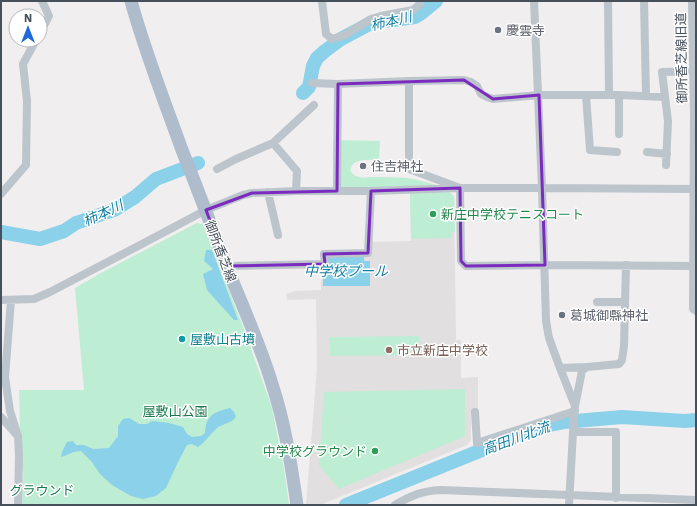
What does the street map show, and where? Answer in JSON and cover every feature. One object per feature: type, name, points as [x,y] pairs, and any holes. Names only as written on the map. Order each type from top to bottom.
[{"type":"main road","name":"御所香芝線","points":[[131,1],[143,44],[157,84],[272,383],[285,431],[297,505]]},
{"type":"street","points":[[322,1],[326,34],[332,39],[345,35],[371,18],[413,10],[421,2]]},
{"type":"street","points":[[534,1],[539,95],[546,321],[549,338],[575,411]]},
{"type":"street","points":[[608,1],[609,95]]},
{"type":"street","points":[[644,1],[646,96]]},
{"type":"street","name":"御所香芝線旧道","points":[[692,1],[695,113],[693,309],[696,311]]},
{"type":"street","points":[[510,29],[536,29]]},
{"type":"street","points":[[1,194],[26,165],[27,101],[23,64],[32,48]]},
{"type":"street","points":[[666,166],[668,122],[662,72],[694,71]]},
{"type":"street","points":[[312,83],[338,84],[464,80],[477,86],[481,94],[493,99],[539,95],[619,95],[665,97]]},
{"type":"street","points":[[409,81],[409,169],[460,188]]},
{"type":"street","points":[[337,192],[338,84]]},
{"type":"street","points":[[586,95],[590,150],[617,152]]},
{"type":"street","points":[[619,95],[619,134]]},
{"type":"street","points":[[217,169],[273,143],[314,105]]},
{"type":"street","points":[[273,143],[297,171],[296,191]]},
{"type":"street","points":[[647,152],[667,154]]},
{"type":"street","points":[[460,188],[461,261],[466,266],[694,266]]},
{"type":"street","points":[[1,300],[34,299],[206,210],[243,195],[252,193],[460,188],[695,189]]},
{"type":"street","points":[[227,266],[325,264],[324,254],[368,253],[371,191]]},
{"type":"street","points":[[268,192],[278,235]]},
{"type":"street","points":[[560,368],[619,364],[622,360],[624,346],[626,265]]},
{"type":"street","points":[[11,300],[5,377],[10,411],[18,436],[18,505]]},
{"type":"street","points":[[597,302],[625,302]]},
{"type":"street","points":[[569,505],[575,411],[582,371],[587,366]]},
{"type":"street","points":[[475,412],[477,443],[575,411]]},
{"type":"street","points":[[1,417],[18,436]]},
{"type":"street","points":[[573,432],[616,432],[616,498]]},
{"type":"street","points":[[395,505],[420,492],[449,490],[616,498],[696,500]]},
{"type":"highlighted area","points":[[464,80],[493,99],[539,95],[545,265],[466,266],[461,261],[460,188],[371,191],[368,253],[324,254],[325,264],[227,266],[206,210],[252,193],[337,191],[338,84]]},
{"type":"shaded area","name":"市立新庄中学校","points":[[410,193],[454,196],[456,340],[461,340],[461,378],[478,377],[478,411],[471,412],[471,440],[467,445],[320,505],[306,505],[317,367],[316,299],[287,300],[286,294],[295,291],[321,290],[321,267],[364,255],[369,242],[411,241]]},
{"type":"green space","points":[[333,140],[380,141],[379,160],[363,160],[352,165],[352,173],[358,177],[407,178],[437,185],[333,189]]},
{"type":"green space","name":"新庄中学校テニスコート","points":[[449,192],[454,196],[455,232],[452,232],[451,238],[411,239],[410,193]]},
{"type":"green space","name":"屋敷山公園","points":[[197,223],[203,224],[245,332],[272,408],[284,469],[289,505],[22,505],[23,474],[19,390],[84,390],[75,288]]},
{"type":"green space","points":[[419,336],[420,355],[330,356],[330,337]]},
{"type":"green space","name":"中学校グラウンド","points":[[465,389],[465,436],[339,489],[319,465],[324,392]]},
{"type":"water","points":[[206,250],[212,250],[238,320],[234,320],[207,290],[203,274],[213,269],[204,261]]},
{"type":"water","name":"中学校プール","points":[[327,255],[364,255],[364,261],[370,261],[370,286],[323,286],[323,269],[327,269]]},
{"type":"water","points":[[230,408],[236,417],[232,421],[218,427],[198,447],[192,444],[187,445],[166,488],[156,496],[143,499],[131,496],[112,485],[100,474],[91,461],[81,451],[61,457],[67,442],[73,441],[76,445],[84,445],[93,449],[109,448],[118,436],[118,426],[123,419],[129,418],[139,424],[147,424],[152,421],[169,423],[183,427],[187,434],[192,437],[201,436],[205,433],[207,422],[212,415]]},
{"type":"waterway","name":"柿本川","points":[[303,93],[309,87],[313,66],[317,58],[341,39],[371,23],[415,17],[436,1]]},
{"type":"waterway","name":"柿本川","points":[[1,232],[40,239],[64,231],[76,223],[114,210],[135,197],[156,179],[198,163]]},
{"type":"waterway","name":"高田川北流","points":[[346,505],[543,426],[564,422],[622,417],[685,421],[696,420]]},
{"type":"place","name":"慶雲寺","points":[[498,30]]},
{"type":"place","name":"住吉神社","points":[[363,166]]},
{"type":"place","name":"新庄中学校テニスコート","points":[[433,214]]},
{"type":"place","name":"葛城御縣神社","points":[[562,315]]},
{"type":"place","name":"屋敷山古墳","points":[[182,339]]},
{"type":"place","name":"市立新庄中学校","points":[[389,350]]},
{"type":"place","name":"中学校グラウンド","points":[[375,451]]},
{"type":"park label","name":"グラウンド","points":[[42,490]]}]
